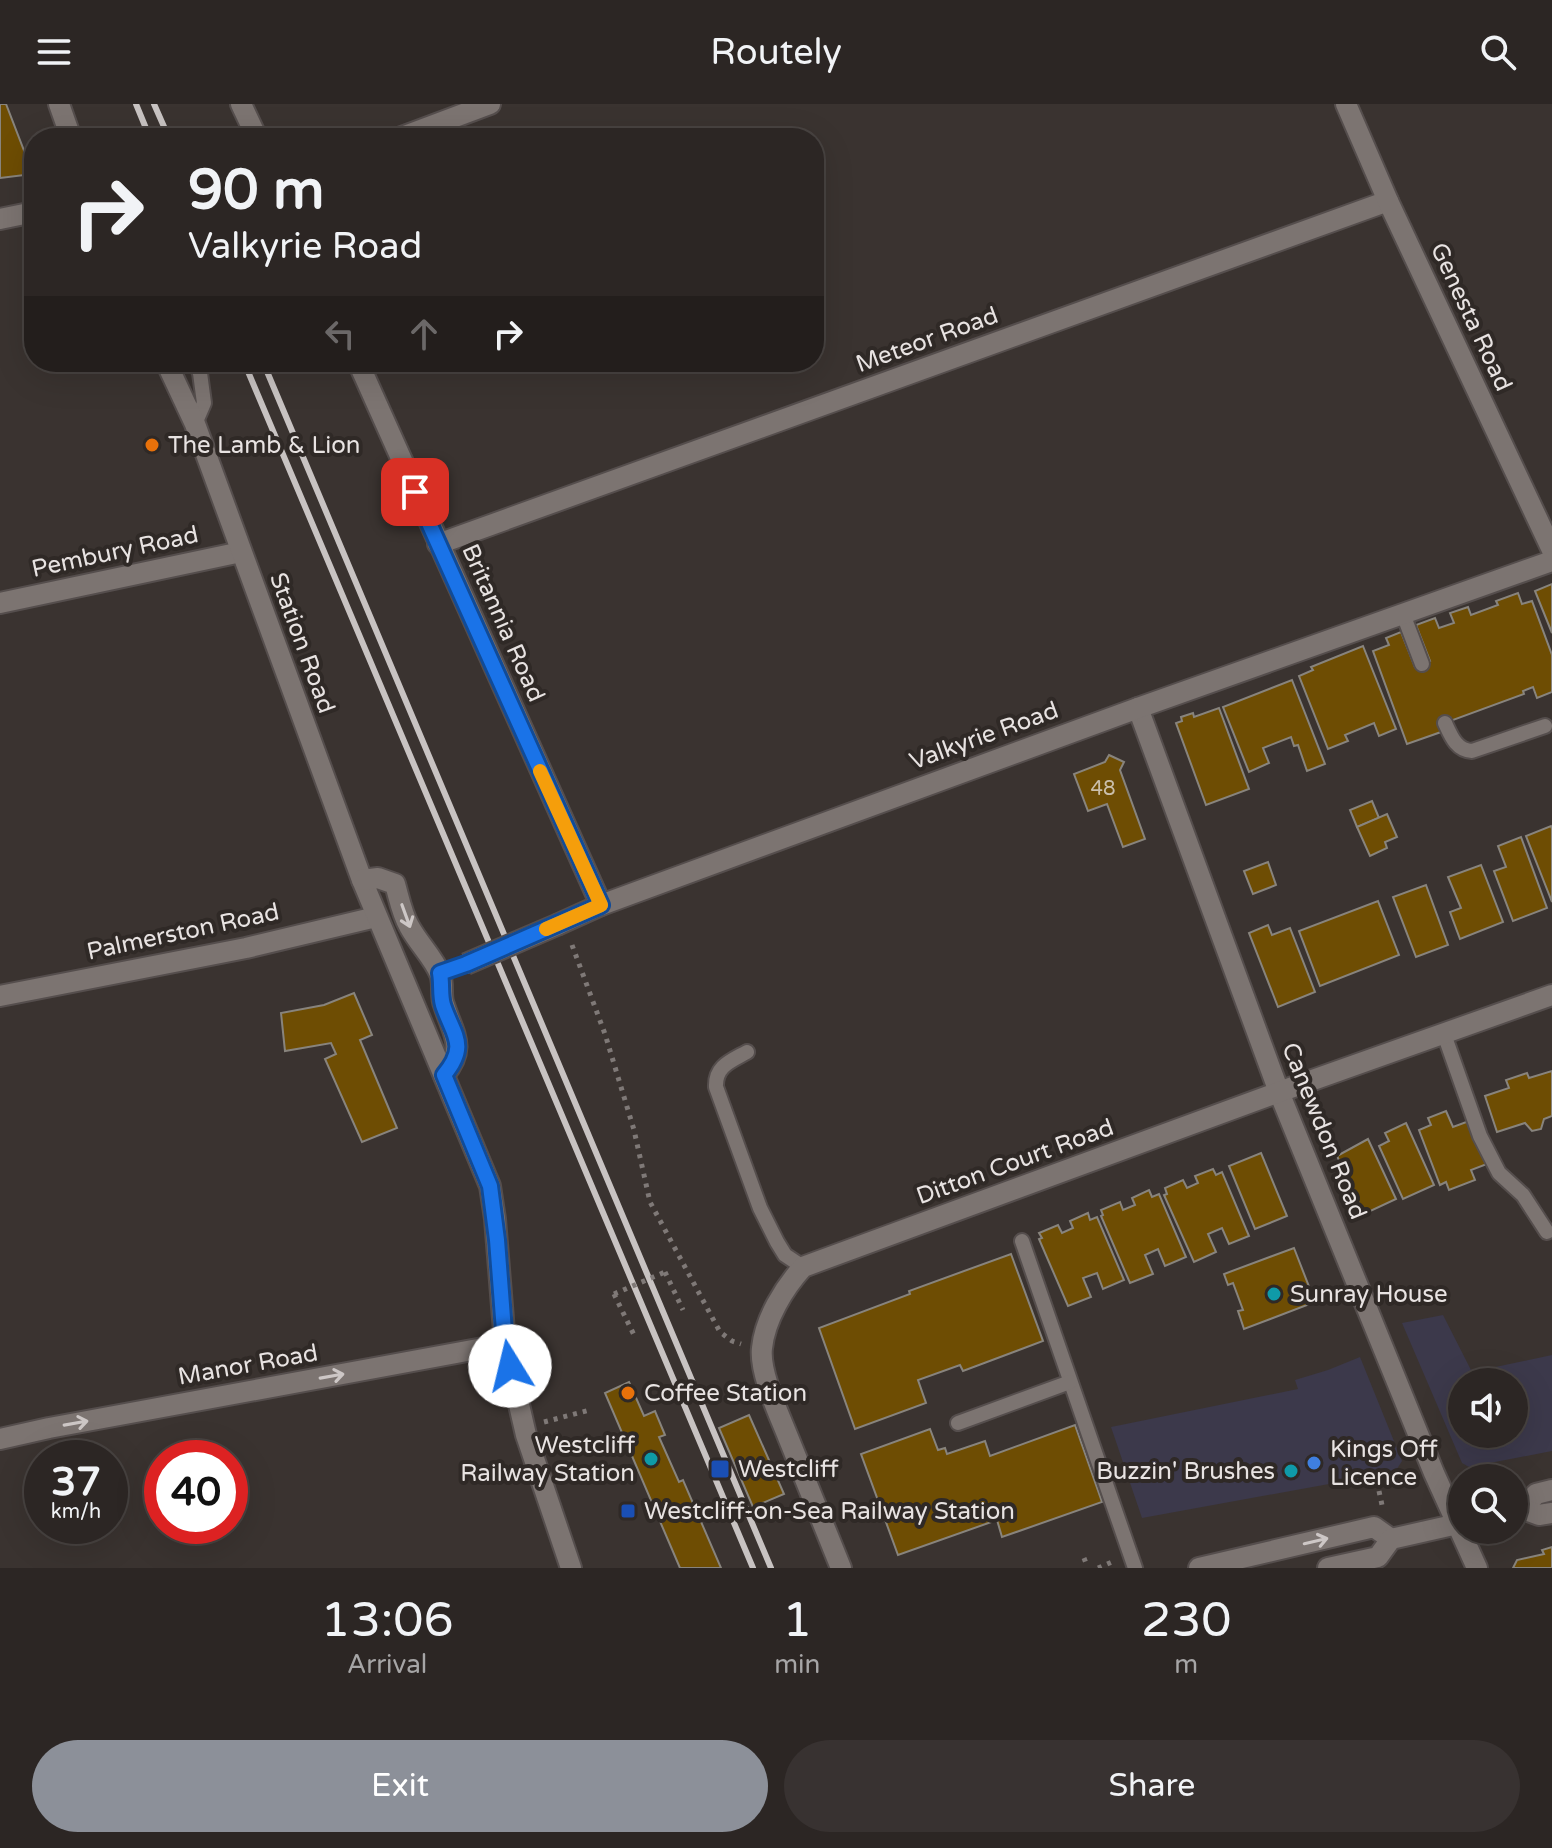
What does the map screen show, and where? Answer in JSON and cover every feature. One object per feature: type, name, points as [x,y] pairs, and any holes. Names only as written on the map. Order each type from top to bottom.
[{"type":"street","points":[[59,104],[67,128]]},
{"type":"street","points":[[241,104],[252,128]]},
{"type":"street","points":[[426,128],[490,104]]},
{"type":"street","name":"Genesta Road","points":[[1346,104],[1388,201],[1552,550]]},
{"type":"street","name":"Meteor Road","points":[[438,544],[1388,201]]},
{"type":"street","points":[[0,219],[24,214]]},
{"type":"street","name":"Station Road","points":[[171,372],[195,424],[376,917],[490,1186],[505,1344],[524,1427],[571,1568]]},
{"type":"street","name":"Britannia Road","points":[[362,372],[601,905]]},
{"type":"street","name":"Pembury Road","points":[[0,603],[241,552]]},
{"type":"street","name":"Valkyrie Road","points":[[440,973],[601,905],[1138,708],[1552,561]]},
{"type":"street","name":"Canewdon Road","points":[[1138,708],[1279,1092],[1434,1473],[1448,1500]]},
{"type":"street","points":[[362,880],[378,878],[395,884],[408,925],[440,973],[442,1003],[458,1043],[454,1063],[444,1075]]},
{"type":"street","name":"Palmerston Road","points":[[0,996],[246,948],[376,917]]},
{"type":"street","name":"Ditton Court Road","points":[[803,1267],[1552,995]]},
{"type":"street","points":[[803,1267],[780,1296],[761,1351],[777,1409],[841,1568]]},
{"type":"street","name":"Manor Road","points":[[0,1439],[505,1344]]},
{"type":"street","points":[[1528,1501],[1536,1494],[1552,1490]]},
{"type":"street","points":[[1528,1512],[1552,1513]]},
{"type":"street","points":[[1199,1568],[1374,1527],[1391,1539]]},
{"type":"street","points":[[1328,1568],[1378,1557],[1391,1539],[1448,1527]]},
{"type":"street","name":"Canewdon Road","points":[[1468,1544],[1477,1568]]},
{"type":"lane","name":"Station Road","points":[[195,424],[204,403],[200,372]]},
{"type":"lane","points":[[1403,614],[1422,664]]},
{"type":"lane","points":[[1445,723],[1454,742],[1472,751],[1545,726]]},
{"type":"lane","points":[[1444,1034],[1480,1136],[1499,1173],[1523,1195],[1547,1232]]},
{"type":"lane","points":[[747,1052],[718,1070],[716,1087],[760,1208],[785,1255],[803,1267]]},
{"type":"lane","points":[[1022,1241],[1135,1568]]},
{"type":"lane","points":[[958,1423],[1070,1382]]},
{"type":"path","points":[[564,921],[613,1061],[634,1130],[650,1202],[720,1332],[732,1341],[761,1351]]},
{"type":"path","points":[[634,1335],[614,1294],[665,1272],[683,1310]]},
{"type":"path","points":[[524,1427],[590,1410]]},
{"type":"path","points":[[1084,1558],[1087,1566]]},
{"type":"shaded area","points":[[1443,1315],[1470,1368],[1448,1368],[1448,1430],[1402,1323]]},
{"type":"shaded area","points":[[1552,1355],[1552,1451],[1485,1464],[1462,1463],[1456,1448],[1528,1448],[1528,1368],[1491,1368]]},
{"type":"shaded area","points":[[1360,1357],[1402,1461],[1395,1472],[1142,1518],[1111,1427],[1298,1389],[1295,1380]]},
{"type":"building","points":[[0,104],[6,104],[24,151],[24,175],[0,178]]},
{"type":"building","points":[[1552,584],[1552,633],[1535,591]]},
{"type":"building","points":[[1518,593],[1522,604],[1532,601],[1552,655],[1552,692],[1537,698],[1533,687],[1523,691],[1524,694],[1439,725],[1441,732],[1407,744],[1373,651],[1389,645],[1386,638],[1401,632],[1415,667],[1430,661],[1416,625],[1435,618],[1439,628],[1454,623],[1450,613],[1468,607],[1471,615]]},
{"type":"building","points":[[1363,646],[1396,729],[1379,736],[1374,723],[1345,735],[1348,741],[1328,749],[1299,676],[1313,670],[1311,667]]},
{"type":"building","points":[[1292,680],[1325,764],[1307,771],[1298,745],[1294,746],[1291,737],[1263,748],[1269,763],[1249,772],[1223,707]]},
{"type":"building","points":[[1219,708],[1249,789],[1206,805],[1176,723],[1182,721],[1181,717],[1193,713],[1194,717]]},
{"type":"building","points":[[1109,755],[1124,762],[1120,770],[1145,839],[1123,847],[1107,804],[1088,811],[1074,774],[1105,762]]},
{"type":"building","points":[[1372,801],[1379,818],[1357,827],[1350,810]]},
{"type":"building","points":[[1387,814],[1397,837],[1385,842],[1387,848],[1370,856],[1357,827]]},
{"type":"building","points":[[1551,826],[1552,829],[1552,902],[1526,836]]},
{"type":"building","points":[[1521,837],[1547,908],[1513,921],[1494,871],[1506,867],[1498,846]]},
{"type":"building","points":[[1268,862],[1276,885],[1253,894],[1244,871]]},
{"type":"building","points":[[1481,865],[1503,922],[1460,939],[1450,912],[1461,908],[1448,877]]},
{"type":"building","points":[[1426,885],[1448,945],[1416,957],[1393,897]]},
{"type":"building","points":[[1378,901],[1399,955],[1320,986],[1299,931]]},
{"type":"building","points":[[1268,925],[1272,935],[1290,928],[1315,992],[1278,1007],[1249,933]]},
{"type":"building","points":[[354,993],[372,1035],[360,1040],[397,1128],[362,1142],[325,1059],[336,1054],[331,1043],[285,1051],[281,1013],[324,1005]]},
{"type":"building","points":[[1552,1071],[1552,1116],[1544,1119],[1541,1129],[1532,1131],[1525,1123],[1497,1132],[1485,1096],[1509,1088],[1506,1080],[1527,1073],[1529,1078]]},
{"type":"building","points":[[1446,1111],[1453,1127],[1469,1121],[1487,1164],[1471,1170],[1475,1180],[1449,1190],[1446,1182],[1440,1185],[1419,1130],[1431,1125],[1428,1118]]},
{"type":"building","points":[[1406,1123],[1434,1185],[1403,1199],[1379,1146],[1389,1141],[1385,1133]]},
{"type":"building","points":[[1368,1139],[1396,1199],[1364,1214],[1337,1156]]},
{"type":"building","points":[[1261,1153],[1287,1216],[1255,1229],[1229,1166]]},
{"type":"building","points":[[1213,1169],[1216,1175],[1222,1172],[1249,1236],[1229,1244],[1222,1228],[1208,1234],[1216,1252],[1194,1262],[1164,1195],[1167,1194],[1165,1188],[1183,1180],[1187,1188],[1198,1183],[1195,1176]]},
{"type":"building","points":[[1149,1190],[1152,1197],[1159,1194],[1186,1257],[1165,1266],[1158,1249],[1145,1255],[1153,1274],[1130,1283],[1101,1210],[1120,1202],[1123,1210],[1135,1205],[1132,1198]]},
{"type":"building","points":[[1088,1213],[1090,1220],[1097,1217],[1124,1280],[1103,1289],[1097,1273],[1083,1278],[1091,1297],[1068,1306],[1039,1233],[1058,1225],[1062,1233],[1073,1228],[1070,1221]]},
{"type":"building","name":"Sunray House","points":[[1294,1248],[1315,1302],[1244,1329],[1238,1311],[1243,1310],[1233,1283],[1228,1285],[1224,1274]]},
{"type":"building","points":[[1011,1254],[1043,1341],[963,1371],[960,1365],[918,1380],[926,1403],[855,1429],[819,1328]]},
{"type":"building","name":"Westcliff Railway Station","points":[[629,1382],[644,1416],[655,1411],[665,1435],[659,1437],[679,1482],[683,1480],[721,1568],[680,1568],[605,1393]]},
{"type":"building","points":[[749,1415],[784,1494],[753,1507],[719,1428]]},
{"type":"building","points":[[1075,1425],[1102,1502],[1002,1537],[997,1520],[898,1555],[861,1454],[930,1429],[938,1450],[945,1448],[947,1454],[985,1441],[990,1456]]},
{"type":"building","points":[[1552,1547],[1552,1568],[1513,1568],[1517,1560],[1544,1554],[1542,1550]]},
{"type":"railway","points":[[136,104],[146,128]]},
{"type":"railway","points":[[154,104],[165,128]]},
{"type":"railway","points":[[248,372],[753,1568]]},
{"type":"railway","points":[[267,372],[771,1568]]},
{"type":"slow traffic","points":[[540,771],[601,905],[546,929]]},
{"type":"place","name":"The Lamb & Lion","points":[[152,445]]},
{"type":"place","name":"Sunray House","points":[[1274,1294]]},
{"type":"place","name":"Coffee Station","points":[[628,1393]]},
{"type":"place","name":"Westcliff Railway Station","points":[[651,1459]]},
{"type":"place","name":"Kings Off Licence","points":[[1314,1463]]},
{"type":"place","name":"Westcliff","points":[[720,1469]]},
{"type":"place","name":"Buzzin' Brushes","points":[[1291,1471]]},
{"type":"place","name":"Westcliff-on-Sea Railway Station","points":[[628,1511]]},
{"type":"route","points":[[415,492],[601,905],[440,973],[442,1003],[458,1043],[454,1063],[444,1075],[490,1186],[505,1344],[510,1366]]}]
